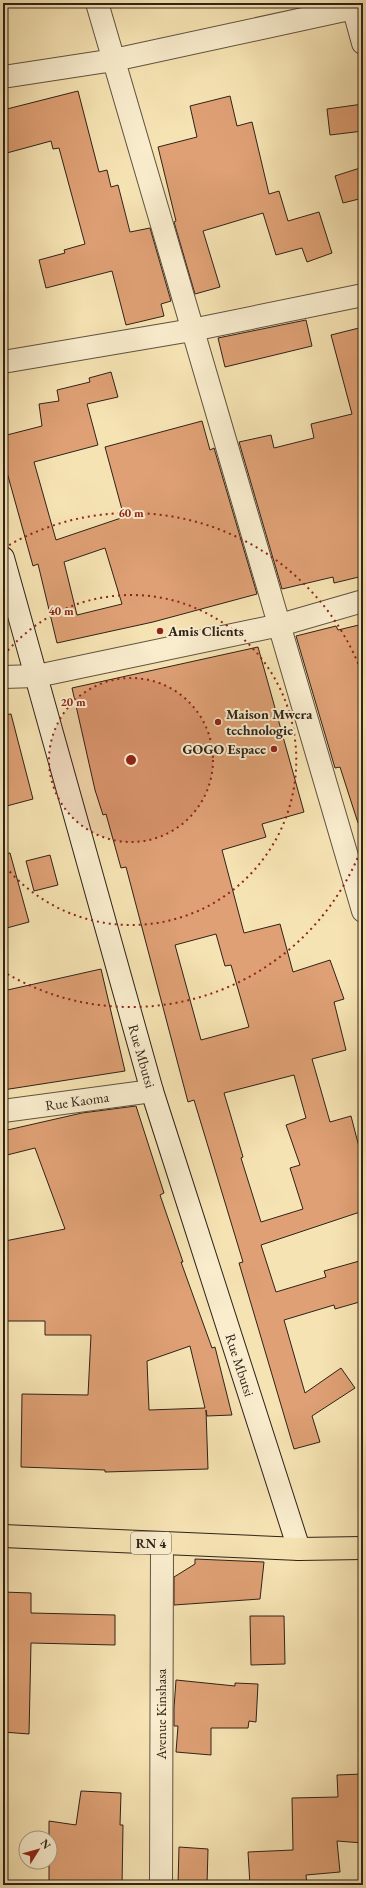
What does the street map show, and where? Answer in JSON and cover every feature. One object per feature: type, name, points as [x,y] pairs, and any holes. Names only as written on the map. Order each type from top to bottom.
[{"type":"highway","name":"RN 4","points":[[3,1536],[299,1549],[363,1548]]},
{"type":"street","points":[[97,3],[363,911]]},
{"type":"street","points":[[3,77],[114,60],[356,6],[363,43]]},
{"type":"street","points":[[3,362],[192,330],[363,295]]},
{"type":"street","name":"Rue Mbutsi","points":[[3,558],[152,1091],[299,1549]]},
{"type":"street","points":[[3,677],[37,676],[280,625],[363,601]]},
{"type":"street","name":"Rue Kaoma","points":[[3,1111],[152,1091]]},
{"type":"street","name":"Avenue Kinshasa","points":[[161,1885],[162,1544]]},
{"type":"building","points":[[78,91],[99,172],[107,170],[111,187],[118,185],[130,232],[150,228],[171,301],[161,304],[164,316],[126,325],[112,271],[46,288],[39,260],[65,253],[64,250],[85,244],[59,148],[53,149],[51,141],[3,154],[3,110]]},
{"type":"building","points":[[230,96],[237,126],[252,122],[269,194],[279,191],[288,221],[319,212],[332,253],[307,262],[302,248],[276,255],[263,213],[203,231],[220,287],[195,294],[174,222],[176,221],[158,147],[197,137],[190,106]]},
{"type":"building","points":[[363,104],[363,131],[330,135],[327,109]]},
{"type":"building","points":[[363,167],[363,198],[343,203],[335,176]]},
{"type":"building","points":[[306,320],[312,346],[225,367],[218,338]]},
{"type":"building","points":[[363,327],[363,576],[334,583],[333,577],[282,589],[239,442],[271,435],[274,448],[314,438],[311,424],[352,414],[331,335]]},
{"type":"building","points":[[111,372],[118,397],[87,404],[98,445],[34,462],[56,540],[124,517],[105,447],[202,421],[210,450],[214,448],[257,594],[153,622],[57,643],[38,564],[33,566],[3,458],[3,436],[42,426],[39,404],[59,401],[57,390],[90,382],[89,378]],"holes":[[[105,548],[122,604],[77,615],[64,562]]]},
{"type":"building","points":[[363,624],[363,822],[358,823],[340,767],[335,768],[296,636],[336,626],[338,630]]},
{"type":"building","points":[[258,647],[304,812],[262,824],[266,837],[222,850],[244,933],[280,924],[293,972],[330,960],[344,999],[334,1002],[346,1050],[312,1059],[330,1122],[351,1116],[359,1147],[363,1145],[363,1211],[261,1245],[276,1292],[326,1277],[324,1271],[363,1260],[363,1301],[335,1309],[334,1305],[284,1320],[305,1393],[341,1368],[355,1388],[312,1416],[320,1442],[294,1449],[239,1263],[243,1262],[194,1100],[188,1102],[126,867],[121,868],[106,814],[103,815],[95,790],[72,688]],"holes":[[[216,934],[225,966],[231,965],[249,1027],[201,1040],[175,945]],[[294,1075],[306,1118],[286,1125],[300,1165],[290,1168],[303,1209],[261,1222],[241,1158],[243,1157],[224,1093]]]},
{"type":"building","points":[[11,714],[33,799],[3,807],[3,715]]},
{"type":"building","points":[[10,853],[29,922],[3,929],[3,854]]},
{"type":"building","points":[[50,855],[58,885],[34,891],[26,861]]},
{"type":"building","points":[[101,969],[125,1071],[3,1090],[3,991]]},
{"type":"building","points":[[136,1106],[164,1193],[160,1195],[183,1262],[181,1262],[212,1348],[215,1347],[232,1415],[207,1416],[206,1410],[208,1469],[105,1472],[105,1470],[21,1467],[22,1394],[88,1395],[91,1335],[45,1335],[45,1321],[5,1321],[5,1241],[65,1229],[35,1148],[3,1156],[3,1131],[82,1113]],"holes":[[[190,1346],[205,1408],[149,1410],[147,1361]]]},
{"type":"building","points":[[195,1559],[264,1562],[260,1599],[174,1605],[174,1577],[195,1564]]},
{"type":"building","points":[[3,1592],[31,1593],[31,1613],[115,1615],[115,1645],[31,1643],[29,1734],[3,1732]]},
{"type":"building","points":[[250,1616],[284,1616],[285,1664],[251,1665]]},
{"type":"building","points":[[176,1680],[235,1686],[235,1683],[258,1684],[256,1722],[249,1721],[248,1728],[211,1728],[211,1755],[176,1752],[178,1726],[174,1726],[174,1708]]},
{"type":"building","points":[[363,1774],[363,1843],[337,1841],[340,1872],[306,1875],[307,1885],[250,1885],[248,1852],[293,1850],[292,1798],[338,1797],[337,1775]]},
{"type":"building","points":[[81,1791],[121,1793],[120,1825],[123,1825],[122,1885],[49,1885],[49,1870],[58,1870],[58,1830],[49,1830],[49,1821],[76,1825]]},
{"type":"building","points":[[179,1847],[208,1849],[207,1885],[178,1885]]},
{"type":"place","name":"Amis Clients","points":[[160,631]]},
{"type":"place","name":"Maison Mwera technologie","points":[[218,722]]},
{"type":"place","name":"GOGO Espace","points":[[274,749]]}]
